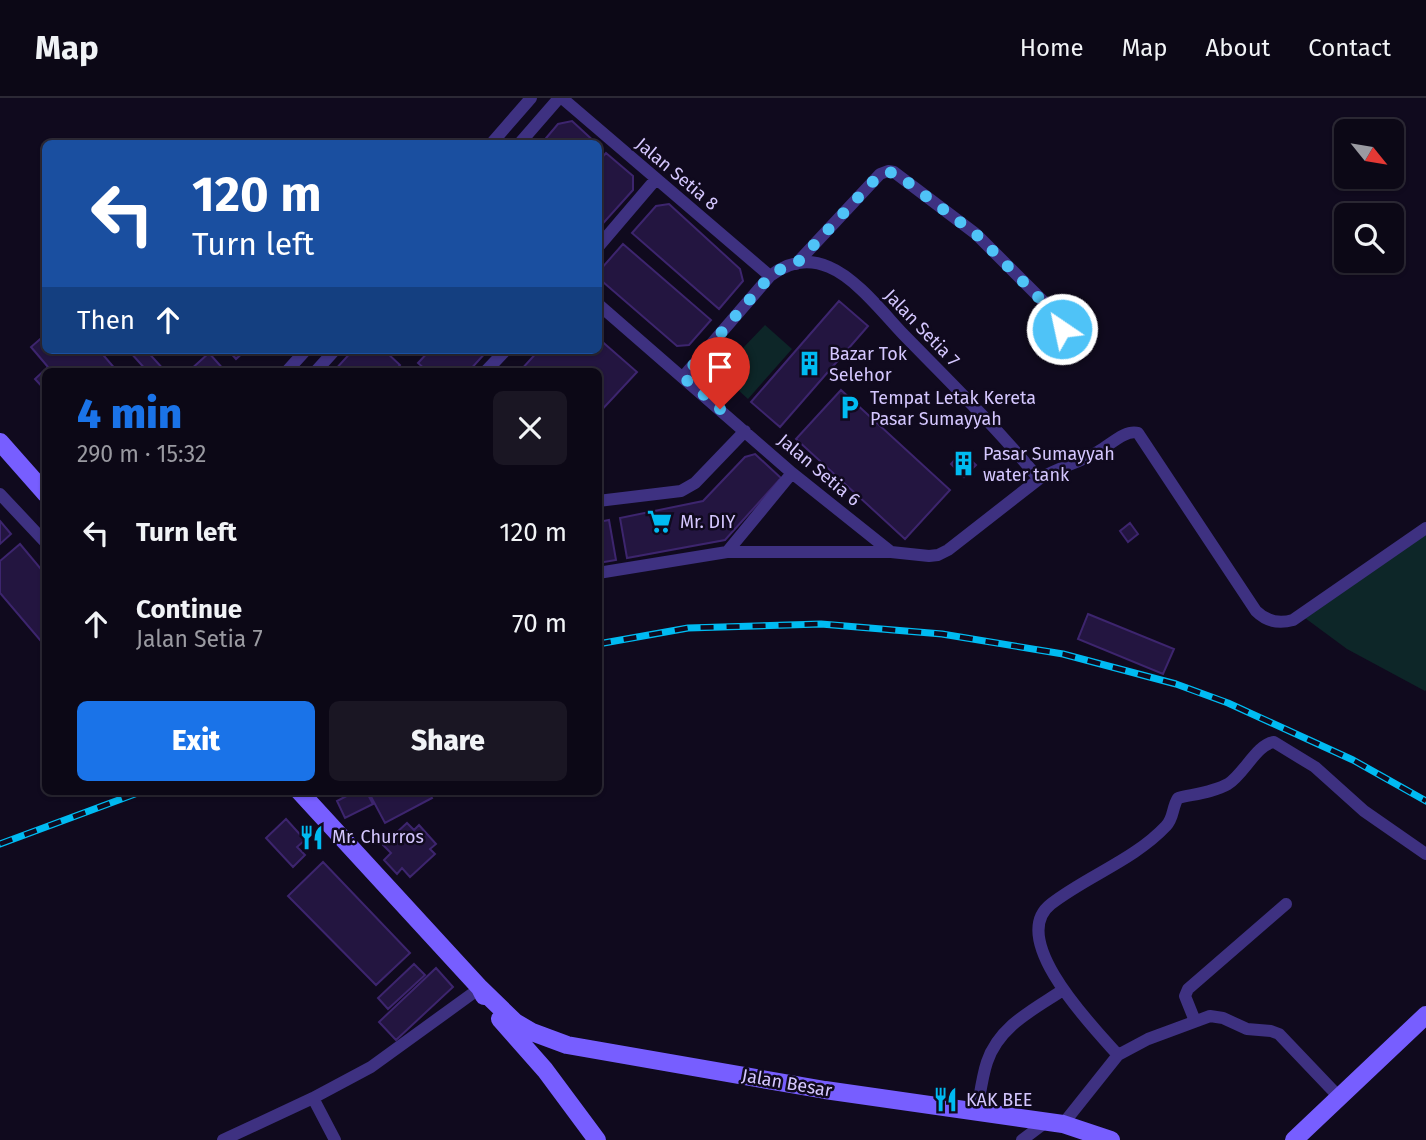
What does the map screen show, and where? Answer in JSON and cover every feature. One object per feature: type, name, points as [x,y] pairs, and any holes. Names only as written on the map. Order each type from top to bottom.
[{"type":"street","points":[[494,140],[531,98]]},
{"type":"street","points":[[523,140],[560,98]]},
{"type":"street","name":"Jalan Setia 8","points":[[560,98],[770,276]]},
{"type":"street","points":[[683,377],[770,276],[787,265],[796,264],[880,174],[894,172],[976,234],[1061,320],[1062,329]]},
{"type":"street","points":[[602,242],[656,179]]},
{"type":"street","name":"Jalan Setia 7","points":[[796,264],[814,262],[833,269],[851,283],[999,433],[1039,479]]},
{"type":"street","name":"Jalan Setia 6","points":[[602,307],[792,473],[891,552]]},
{"type":"street","points":[[290,368],[302,354]]},
{"type":"street","points":[[319,368],[331,354]]},
{"type":"street","points":[[489,368],[502,354]]},
{"type":"street","points":[[602,501],[681,491],[695,483],[745,431]]},
{"type":"street","points":[[602,572],[727,552],[891,552],[938,555],[1039,479],[1096,453],[1129,432],[1138,433],[1256,611],[1263,618],[1275,622],[1293,620],[1426,528]]},
{"type":"street","points":[[0,442],[42,489]]},
{"type":"street","points":[[727,552],[792,473]]},
{"type":"street","points":[[0,494],[42,539]]},
{"type":"street","points":[[1118,1055],[1053,975],[1039,936],[1041,917],[1052,902],[1119,862],[1161,831],[1169,823],[1178,798],[1229,783],[1269,743],[1275,743],[1315,767],[1364,811],[1426,855]]},
{"type":"street","points":[[303,795],[480,988],[491,1010],[545,1070],[597,1140]]},
{"type":"street","points":[[1195,1021],[1185,996],[1188,989],[1286,904]]},
{"type":"street","points":[[223,1140],[313,1098],[386,1059],[480,988]]},
{"type":"street","name":"Jalan Besar","points":[[480,988],[515,1022],[532,1032],[567,1045],[825,1090],[1055,1123],[1111,1140]]},
{"type":"street","points":[[978,1111],[986,1065],[1000,1037],[1013,1024],[1063,990]]},
{"type":"street","points":[[1294,1140],[1426,1015]]},
{"type":"street","points":[[1022,1140],[1055,1123],[1118,1055],[1148,1039],[1210,1016],[1247,1029],[1275,1032],[1340,1098]]},
{"type":"street","points":[[545,1070],[543,1061],[546,1055],[567,1045]]},
{"type":"street","points":[[313,1098],[335,1140]]},
{"type":"green space","points":[[765,325],[792,349],[748,399],[724,377],[716,383],[710,377],[711,367],[716,364],[722,370]]},
{"type":"green space","points":[[1426,533],[1425,691],[1347,649],[1305,618]]},
{"type":"building","points":[[572,121],[593,140],[544,140],[558,124]]},
{"type":"building","points":[[606,153],[633,176],[633,190],[602,225],[602,158]]},
{"type":"building","points":[[669,204],[740,269],[743,281],[719,309],[632,233],[656,206]]},
{"type":"building","points":[[623,244],[711,320],[689,345],[677,346],[603,282],[602,268]]},
{"type":"building","name":"Bazar Tok Selehor","points":[[839,301],[868,326],[780,427],[751,402]]},
{"type":"building","points":[[42,337],[42,354],[102,354],[114,368],[47,368],[31,347]]},
{"type":"building","points":[[602,341],[637,372],[602,410],[602,368],[523,368],[535,354],[602,354]]},
{"type":"building","points":[[132,354],[150,354],[162,368],[144,368]]},
{"type":"building","points":[[210,354],[222,368],[192,368]]},
{"type":"building","points":[[349,354],[388,354],[400,365],[398,368],[337,368]]},
{"type":"building","points":[[426,354],[484,354],[472,368],[424,368],[418,363]]},
{"type":"building","points":[[42,373],[42,387],[35,379]]},
{"type":"building","points":[[841,390],[950,490],[905,539],[796,439]]},
{"type":"building","name":"Pasar Sumayyah water tank","points":[[962,452],[976,465],[964,477],[951,464]]},
{"type":"building","points":[[755,454],[781,478],[725,540],[627,558],[620,518],[703,501],[745,457]]},
{"type":"building","points":[[609,520],[616,560],[602,562],[602,521]]},
{"type":"building","points":[[0,521],[11,534],[0,544]]},
{"type":"building","points":[[1130,523],[1138,534],[1128,542],[1120,531]]},
{"type":"building","points":[[20,544],[42,570],[42,642],[0,593],[0,561]]},
{"type":"building","points":[[1088,614],[1174,649],[1163,674],[1078,639]]},
{"type":"building","points":[[348,795],[368,795],[373,804],[345,818],[337,801]]},
{"type":"building","points":[[370,795],[430,795],[432,798],[385,823]]},
{"type":"building","points":[[286,819],[305,840],[297,847],[305,855],[293,867],[266,838]]},
{"type":"building","points":[[407,823],[414,830],[419,825],[436,844],[430,849],[435,854],[410,877],[402,868],[397,874],[384,860],[391,853],[383,845]]},
{"type":"building","points":[[323,862],[410,953],[376,985],[288,896]]},
{"type":"building","points":[[414,964],[425,975],[388,1009],[378,998]]},
{"type":"building","points":[[436,968],[453,987],[396,1040],[379,1022]]},
{"type":"railway","points":[[602,643],[688,628],[821,624],[942,634],[1063,654],[1176,684],[1228,703],[1353,760],[1426,801]]},
{"type":"railway","points":[[0,844],[132,795]]},
{"type":"place","name":"Bazar Tok Selehor","points":[[809,364]]},
{"type":"place","name":"Tempat Letak Kereta Pasar Sumayyah","points":[[850,408]]},
{"type":"place","name":"Pasar Sumayyah water tank","points":[[963,464]]},
{"type":"place","name":"Mr. DIY","points":[[660,522]]},
{"type":"place","name":"Mr. Churros","points":[[312,837]]},
{"type":"place","name":"KAK BEE","points":[[946,1100]]},
{"type":"route","points":[[720,409],[683,377],[770,276],[787,265],[796,264],[880,174],[888,171],[894,172],[976,234],[1061,320],[1062,329]]}]
